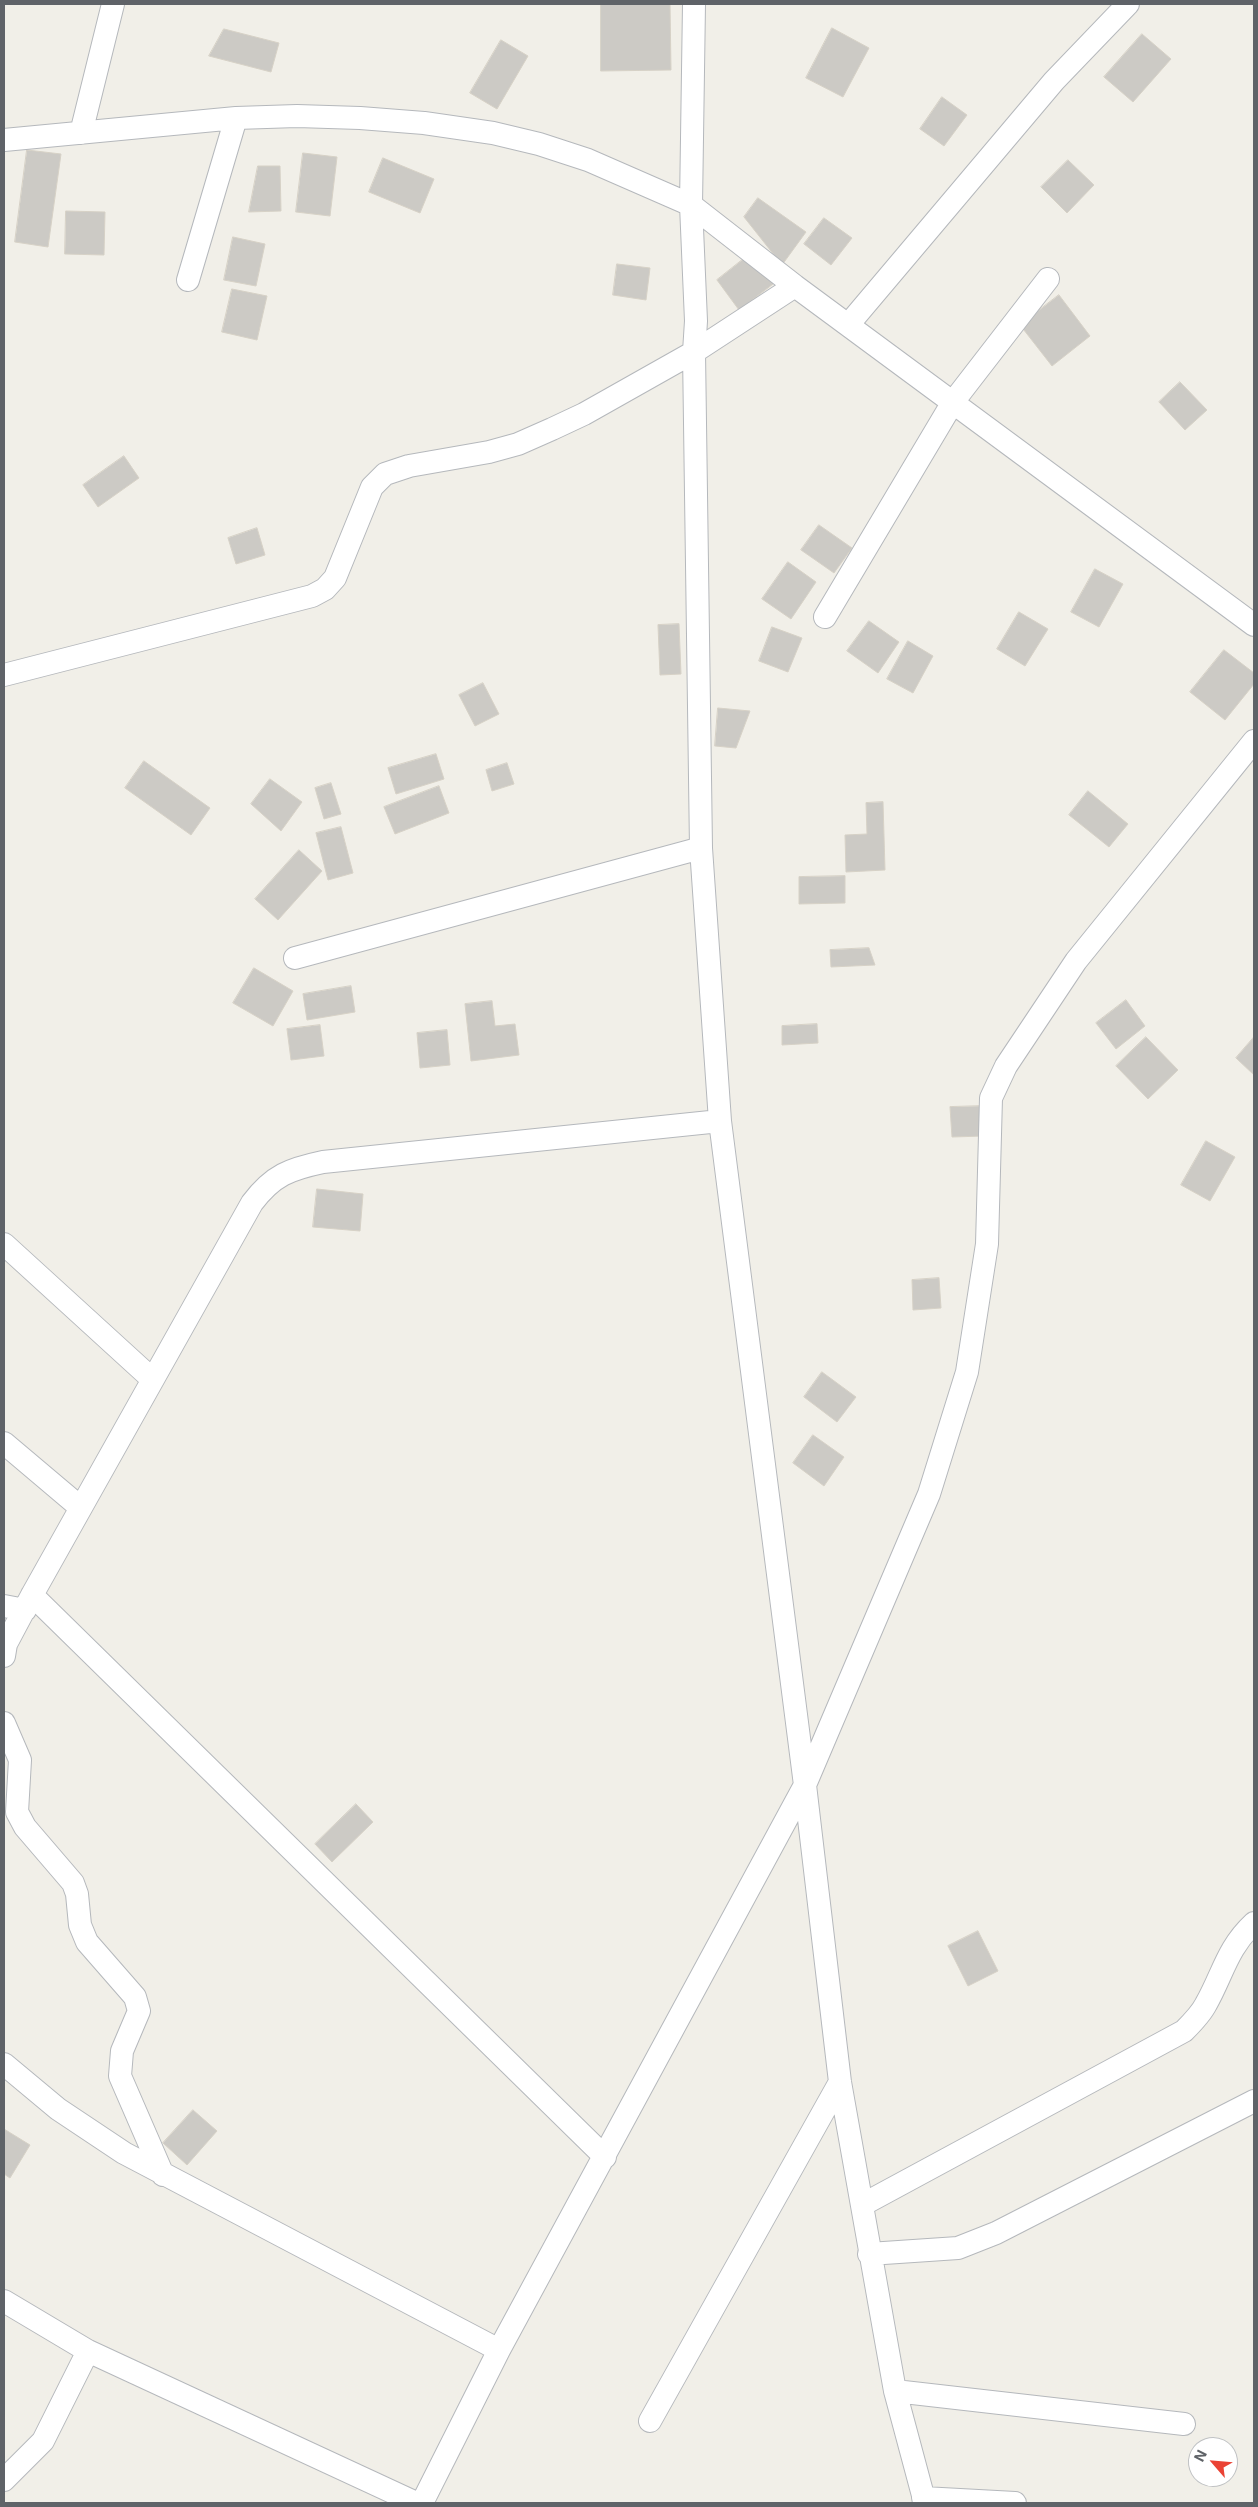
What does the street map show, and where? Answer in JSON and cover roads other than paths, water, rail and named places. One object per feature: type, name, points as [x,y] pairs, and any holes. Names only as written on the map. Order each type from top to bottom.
[{"type":"street","points":[[81,133],[113,4]]},
{"type":"street","points":[[694,4],[691,205],[696,321],[694,352],[701,848],[720,1121],[805,1785],[840,2082],[869,2254],[895,2391],[924,2500],[1015,2503]]},
{"type":"street","points":[[848,325],[1054,81],[1128,4]]},
{"type":"street","points":[[4,140],[236,118],[297,116],[360,118],[424,122],[493,133],[539,144],[588,160],[691,205],[848,325],[1250,615]]},
{"type":"street","points":[[188,280],[236,118]]},
{"type":"street","points":[[825,617],[953,402],[1048,279]]},
{"type":"street","points":[[4,675],[312,596],[325,589],[335,578],[372,487],[385,474],[409,466],[489,452],[518,444],[584,414],[694,352],[795,286]]},
{"type":"street","points":[[422,2503],[500,2350],[805,1785],[929,1494],[967,1372],[987,1244],[991,1098],[1006,1066],[1076,960],[1254,741]]},
{"type":"street","points":[[295,958],[701,848]]},
{"type":"street","points":[[4,1656],[6,1644],[20,1604],[81,1508],[252,1203],[264,1187],[281,1175],[323,1162],[720,1121]]},
{"type":"street","points":[[4,1244],[152,1379]]},
{"type":"street","points":[[4,1444],[81,1508]]},
{"type":"street","points":[[20,1604],[604,2157]]},
{"type":"street","points":[[4,1723],[20,1760],[17,1812],[25,1826],[74,1882],[80,1924],[87,1942],[135,1997],[139,2011],[122,2051],[120,2076],[163,2175]]},
{"type":"street","points":[[862,2205],[1184,2031],[1207,2004],[1229,1954],[1241,1935],[1254,1924]]},
{"type":"street","points":[[4,2064],[58,2109],[124,2153],[500,2350]]},
{"type":"street","points":[[650,2421],[840,2082]]},
{"type":"street","points":[[869,2254],[958,2248],[996,2233],[1254,2101]]},
{"type":"street","points":[[4,2301],[88,2351],[416,2503]]},
{"type":"street","points":[[4,2480],[43,2441],[88,2351]]},
{"type":"street","points":[[895,2391],[1184,2424]]}]
